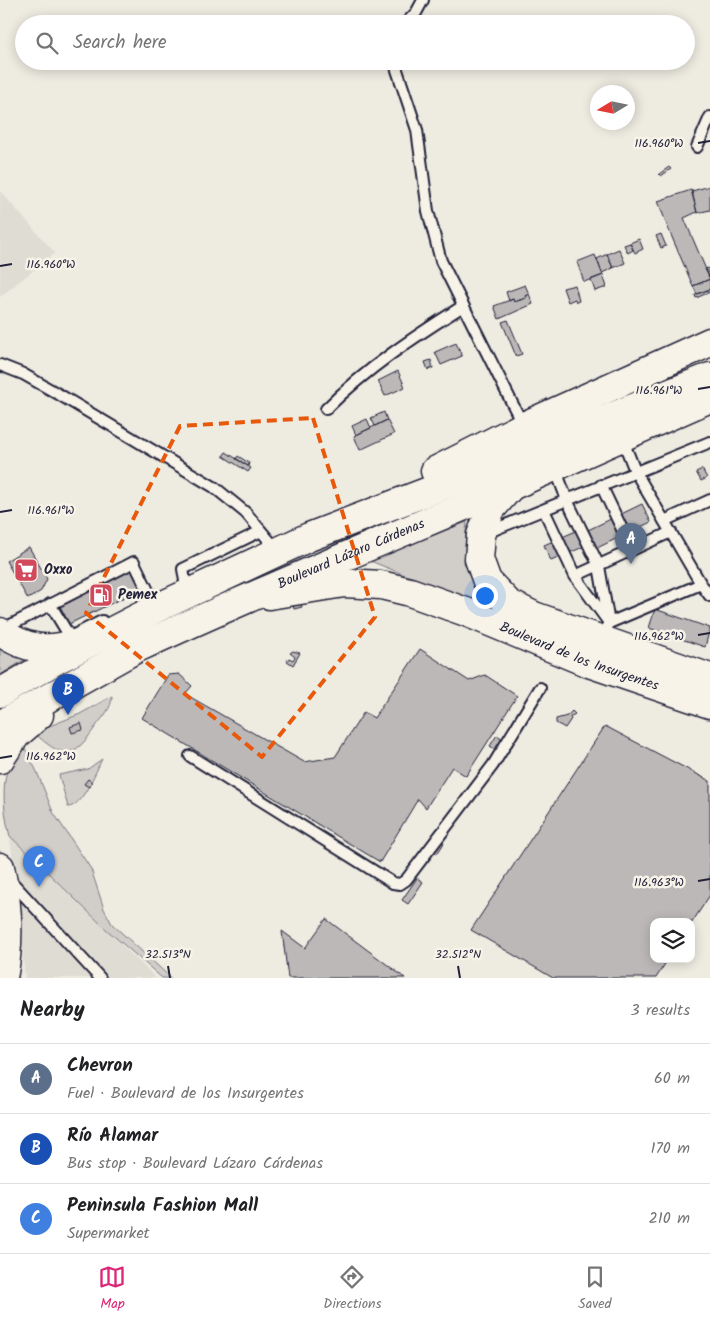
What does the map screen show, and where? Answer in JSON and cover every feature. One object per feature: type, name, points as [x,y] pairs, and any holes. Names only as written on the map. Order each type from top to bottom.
[{"type":"main road","points":[[309,537],[524,426],[710,342]]},
{"type":"main road","name":"Boulevard Lázaro Cárdenas","points":[[0,692],[148,605],[187,594],[309,537],[429,491],[710,377]]},
{"type":"main road","name":"Boulevard Lázaro Cárdenas","points":[[0,725],[137,648],[243,600],[511,486],[710,398]]},
{"type":"main road","name":"Boulevard de los Insurgentes","points":[[511,486],[491,509],[480,535],[479,559],[487,581],[508,603],[534,616],[606,631],[710,678]]},
{"type":"main road","name":"Boulevard de los Insurgentes","points":[[243,600],[321,586],[363,583],[381,585],[410,592],[457,609],[586,662],[710,704]]},
{"type":"main road","points":[[0,631],[25,645],[47,649],[79,643],[148,605]]},
{"type":"main road","points":[[586,662],[606,631]]},
{"type":"main road","points":[[0,759],[16,735],[35,717],[64,695],[137,648]]},
{"type":"main road","points":[[0,868],[7,909],[7,943],[2,978]]},
{"type":"lane","points":[[414,15],[423,0]]},
{"type":"lane","points":[[397,70],[417,130],[428,211],[441,261],[524,426]]},
{"type":"lane","points":[[697,147],[710,117]]},
{"type":"lane","points":[[326,409],[350,385],[382,360],[463,306]]},
{"type":"lane","points":[[0,365],[23,374],[60,395],[214,487],[232,500],[278,551]]},
{"type":"lane","points":[[622,437],[634,471],[710,596]]},
{"type":"lane","points":[[480,535],[634,471],[710,442]]},
{"type":"lane","points":[[554,467],[567,500],[599,566],[606,631]]},
{"type":"lane","points":[[601,486],[632,550]]},
{"type":"lane","points":[[664,521],[710,500]]},
{"type":"lane","points":[[544,510],[576,576],[606,631]]},
{"type":"lane","points":[[187,594],[183,569],[261,531]]},
{"type":"lane","points":[[576,576],[671,532]]},
{"type":"lane","points":[[0,631],[134,562],[148,605]]},
{"type":"lane","points":[[606,631],[701,584]]},
{"type":"lane","points":[[50,604],[70,637],[111,617]]},
{"type":"lane","points":[[190,756],[393,883],[400,884],[406,880],[493,765],[540,688]]},
{"type":"lane","points":[[0,868],[100,978]]},
{"type":"highlighted area","points":[[313,418],[375,617],[262,757],[86,613],[180,426]]},
{"type":"shaded area","points":[[0,191],[55,253],[0,297]]},
{"type":"shaded area","points":[[467,522],[466,547],[470,569],[474,580],[494,611],[368,560]]},
{"type":"shaded area","points":[[0,641],[32,655],[0,675]]},
{"type":"shaded area","points":[[112,696],[109,708],[104,716],[88,738],[73,751],[59,751],[51,747],[32,731],[80,714]]},
{"type":"shaded area","points":[[24,746],[53,812],[91,869],[104,909],[112,924],[171,978],[162,978],[107,930],[10,836],[4,798],[5,778],[11,761]]},
{"type":"shaded area","points":[[102,759],[83,795],[73,805],[68,807],[59,775],[88,769]]},
{"type":"shaded area","points":[[10,836],[156,978],[25,978]]},
{"type":"building","points":[[669,167],[671,169],[661,176],[659,174]]},
{"type":"building","points":[[710,186],[710,210],[697,213],[692,191]]},
{"type":"building","points":[[691,190],[697,212],[684,218],[710,279],[693,286],[658,201]]},
{"type":"building","points":[[661,234],[666,246],[661,248],[656,236]]},
{"type":"building","points":[[639,239],[643,249],[635,253],[630,243]]},
{"type":"building","points":[[630,243],[633,250],[628,253],[624,245]]},
{"type":"building","points":[[619,249],[625,263],[613,268],[607,254]]},
{"type":"building","points":[[607,254],[613,268],[602,273],[597,259]]},
{"type":"building","points":[[595,255],[603,275],[584,282],[577,262]]},
{"type":"building","points":[[708,268],[710,273],[710,279],[705,269]]},
{"type":"building","points":[[603,275],[607,287],[595,291],[591,280]]},
{"type":"building","points":[[710,279],[710,289],[697,294],[693,286]]},
{"type":"building","points":[[525,285],[529,294],[525,296],[526,298],[514,302],[513,299],[509,301],[506,292]]},
{"type":"building","points":[[575,285],[579,301],[576,302],[575,299],[568,302],[563,288]]},
{"type":"building","points":[[710,289],[710,292],[696,298],[695,295]]},
{"type":"building","points":[[529,294],[533,304],[499,319],[494,306],[513,299],[514,302],[526,298],[525,296]]},
{"type":"building","points":[[508,320],[522,354],[516,356],[502,322]]},
{"type":"building","points":[[456,343],[462,356],[441,365],[435,352]]},
{"type":"building","points":[[431,360],[433,368],[428,370],[425,362]]},
{"type":"building","points":[[398,371],[405,387],[385,396],[378,381]]},
{"type":"building","points":[[384,412],[387,420],[375,426],[371,418]]},
{"type":"building","points":[[367,419],[371,428],[356,435],[352,426]]},
{"type":"building","points":[[387,420],[394,434],[360,450],[354,436]]},
{"type":"building","points":[[226,452],[251,468],[248,472],[223,456]]},
{"type":"building","points":[[238,456],[249,463],[248,466],[236,459]]},
{"type":"building","points":[[702,469],[707,478],[701,481],[696,472]]},
{"type":"building","points":[[642,504],[651,522],[597,548],[588,530]]},
{"type":"building","points":[[576,531],[583,547],[551,561],[544,545]]},
{"type":"building","name":"Oxxo","points":[[29,547],[47,579],[41,591],[28,599],[6,561]]},
{"type":"building","name":"Pemex","points":[[132,566],[143,588],[69,624],[58,602]]},
{"type":"building","points":[[301,604],[302,607],[294,609],[293,606]]},
{"type":"building","points":[[655,609],[710,628],[705,647],[649,628]]},
{"type":"building","points":[[420,649],[469,681],[485,675],[517,696],[466,776],[452,767],[426,808],[418,799],[380,862],[142,718],[168,675],[179,674],[192,686],[185,694],[304,762],[335,757],[364,712],[374,718]]},
{"type":"building","points":[[293,651],[300,653],[293,665],[287,661],[289,658],[293,660],[295,657],[290,653]]},
{"type":"building","points":[[572,711],[575,714],[570,717],[571,719],[565,728],[556,723],[556,719],[567,716]]},
{"type":"building","points":[[81,723],[83,730],[72,733],[70,727]]},
{"type":"building","points":[[605,726],[710,781],[710,895],[695,918],[650,918],[650,963],[665,963],[656,978],[553,978],[471,930]]},
{"type":"building","points":[[497,735],[503,739],[496,750],[490,746]]},
{"type":"building","points":[[88,779],[92,782],[89,787],[84,784]]},
{"type":"building","points":[[439,840],[444,843],[437,854],[432,851]]},
{"type":"building","points":[[417,878],[423,882],[408,904],[402,900]]},
{"type":"building","points":[[326,919],[405,978],[288,978],[282,931],[305,948]]},
{"type":"place","name":"Chevron","points":[[631,564]]},
{"type":"place","name":"Oxxo","points":[[26,570]]},
{"type":"place","name":"Pemex","points":[[101,595]]},
{"type":"place","name":"Río Alamar","points":[[68,715]]},
{"type":"place","name":"Peninsula Fashion Mall","points":[[39,887]]}]
